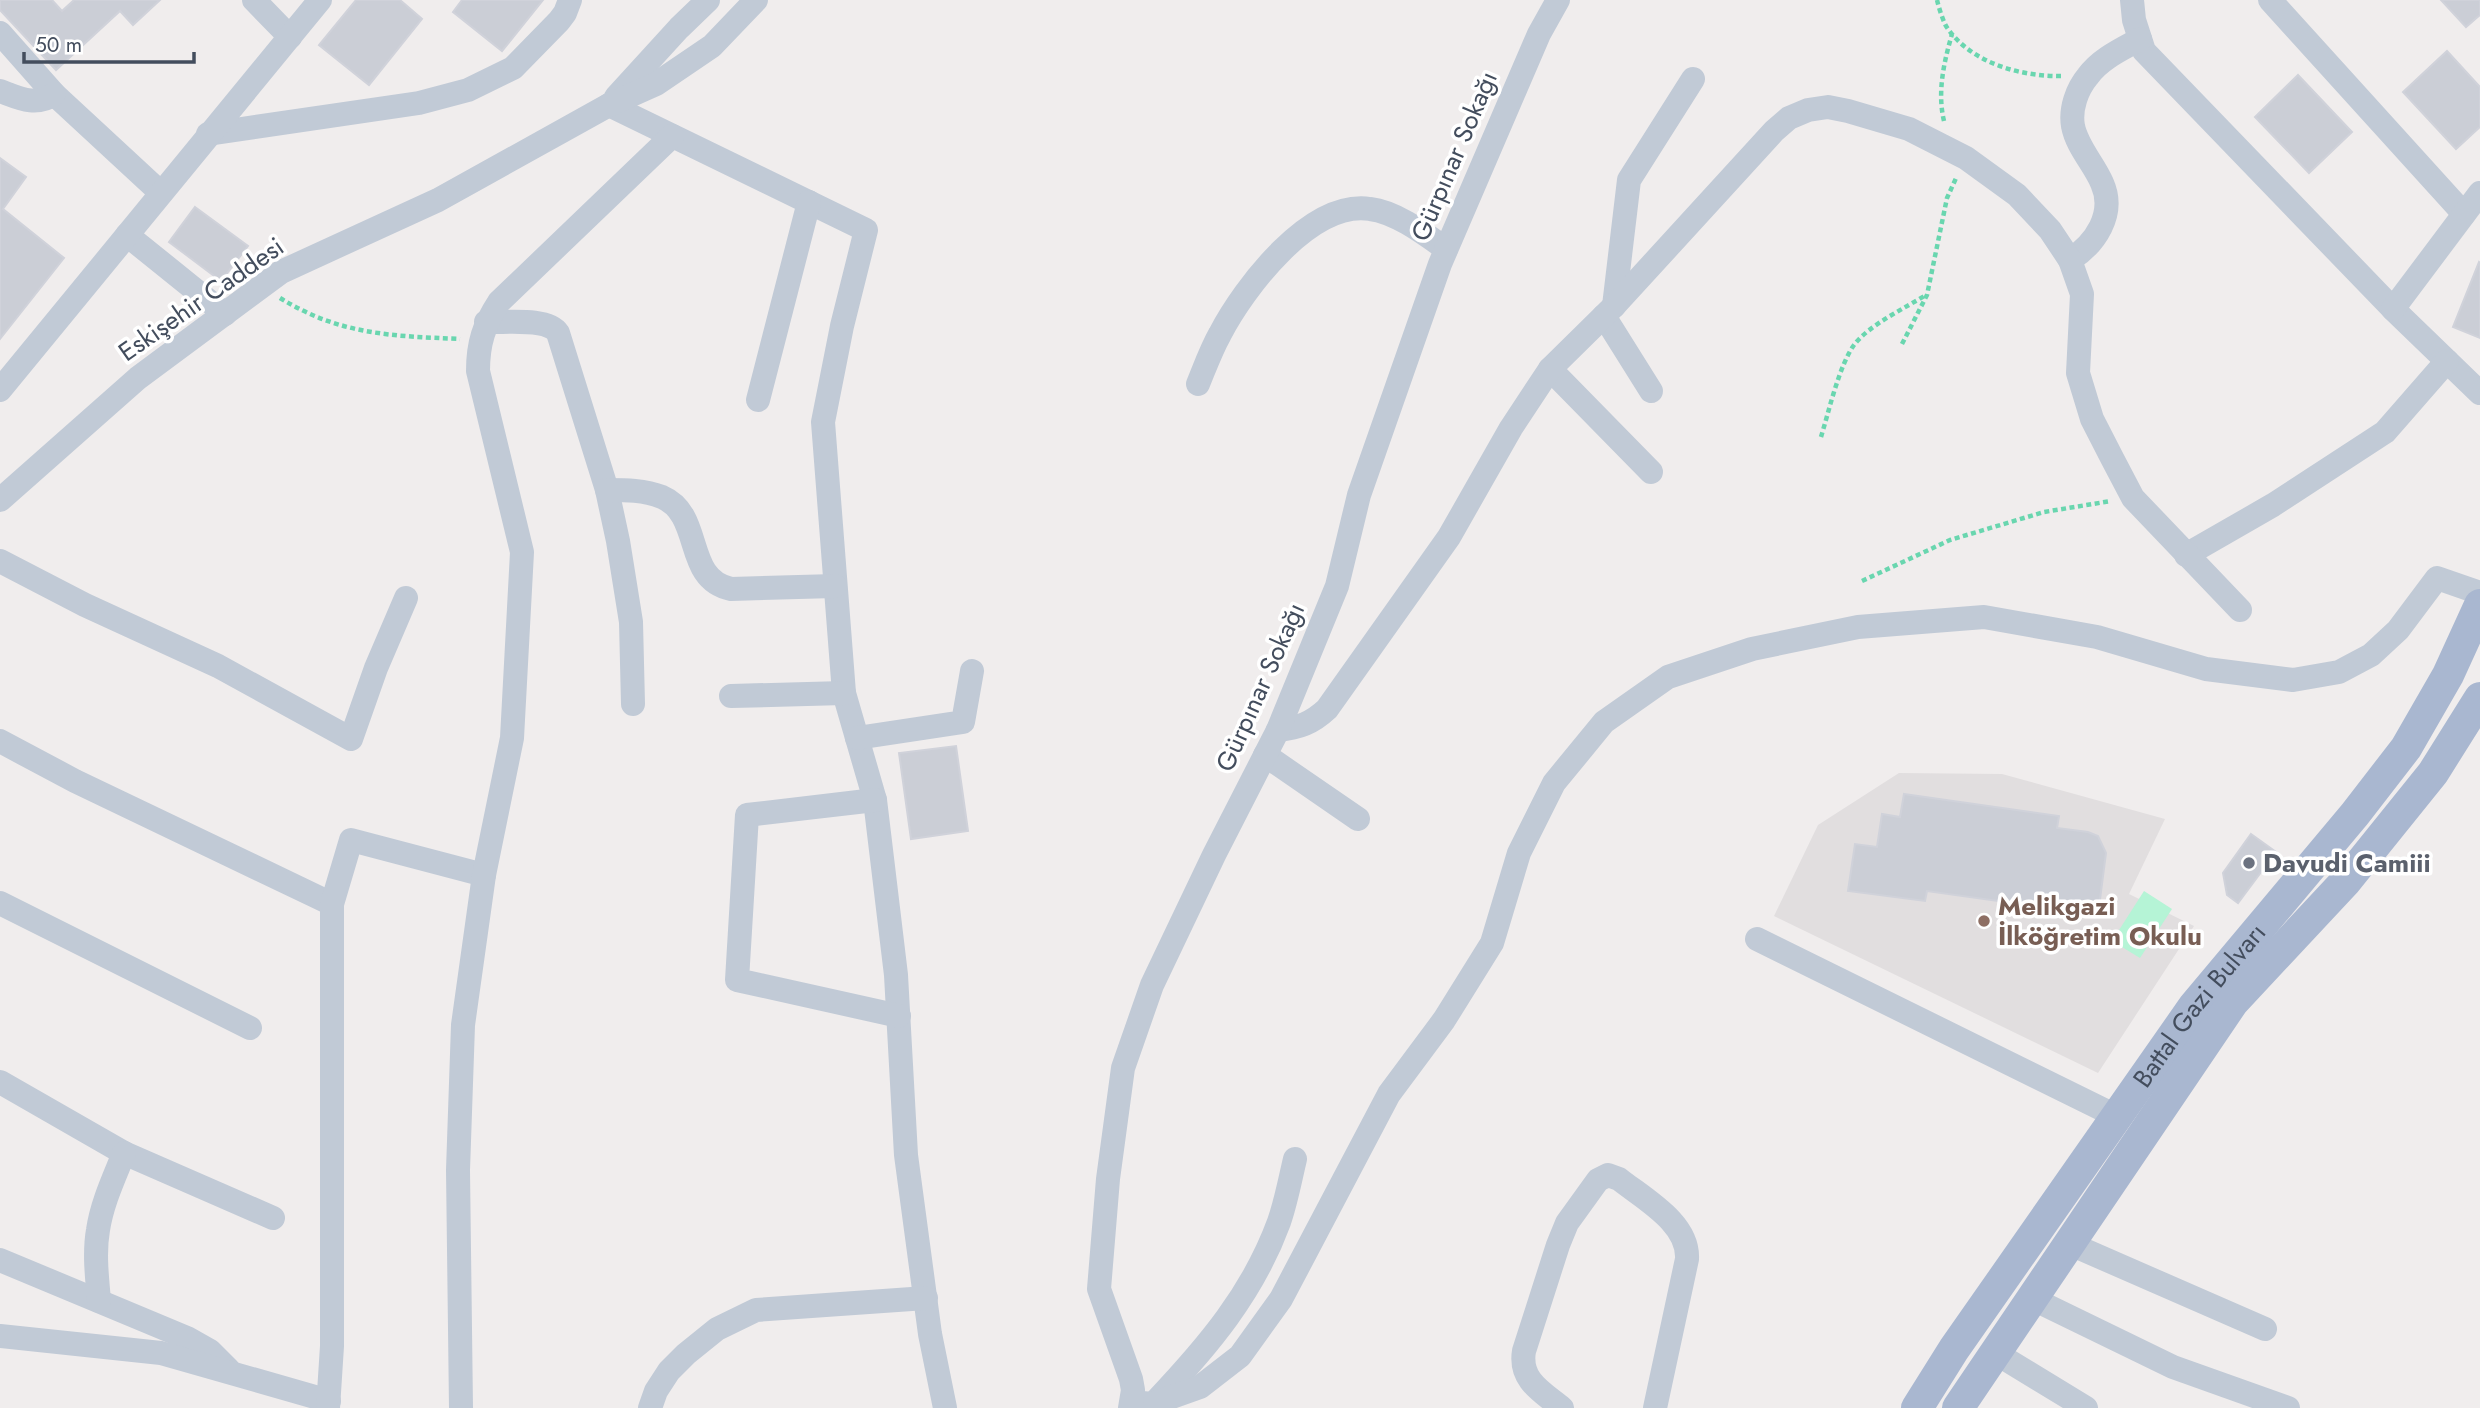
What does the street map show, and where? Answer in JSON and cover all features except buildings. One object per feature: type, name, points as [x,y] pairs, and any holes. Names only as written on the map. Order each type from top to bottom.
[{"type":"main road","name":"Battal Gazi Bulvarı","points":[[1917,1408],[1954,1349],[2194,1006],[2355,814],[2406,748],[2448,675],[2480,605]]},
{"type":"main road","name":"Battal Gazi Bulvarı","points":[[1958,1408],[2233,1002],[2346,881],[2433,773],[2480,698]]},
{"type":"street","points":[[254,0],[290,37]]},
{"type":"street","points":[[0,390],[320,0]]},
{"type":"street","points":[[208,134],[419,103],[468,90],[513,68],[565,13],[570,0]]},
{"type":"street","points":[[679,28],[680,0]]},
{"type":"street","name":"Eskişehir Caddesi","points":[[609,105],[708,0]]},
{"type":"street","name":"Eskişehir Caddesi","points":[[0,499],[138,378],[281,272],[439,200],[609,105],[656,84],[712,46],[756,0]]},
{"type":"street","name":"Gürpınar Sokağı","points":[[1142,1406],[1150,1393],[1145,1383],[1127,1368],[1100,1290],[1108,1179],[1123,1068],[1152,985],[1278,730],[1337,586],[1359,495],[1446,249],[1539,34],[1558,0]]},
{"type":"street","points":[[2132,0],[2134,20],[2144,51],[2393,309],[2480,393]]},
{"type":"street","points":[[2270,0],[2464,214]]},
{"type":"street","points":[[0,33],[54,94],[161,193]]},
{"type":"street","points":[[2070,260],[2085,250],[2096,237],[2104,220],[2106,203],[2104,185],[2077,138],[2073,124],[2077,96],[2088,75],[2105,59],[2140,39]]},
{"type":"street","points":[[1651,391],[1609,311],[1629,180],[1693,79]]},
{"type":"street","points":[[0,91],[35,102],[48,99],[54,94]]},
{"type":"street","points":[[609,105],[866,230],[842,326],[823,422],[844,693],[875,800],[896,975],[906,1155],[945,1408]]},
{"type":"street","points":[[1278,730],[1297,729],[1314,721],[1327,709],[1449,537],[1511,428],[1550,369],[1609,311],[1789,118],[1808,110],[1828,107],[1909,129],[1958,154],[2017,195],[2050,230],[2070,260],[2082,294],[2078,373],[2092,419],[2133,498],[2240,610]]},
{"type":"street","points":[[461,1408],[458,1170],[463,1025],[484,874],[512,738],[522,552],[478,370],[483,331],[499,302],[672,136]]},
{"type":"street","points":[[2393,309],[2480,193]]},
{"type":"street","points":[[758,400],[809,202]]},
{"type":"street","points":[[1198,384],[1220,334],[1249,288],[1290,244],[1310,227],[1333,214],[1352,209],[1372,209],[1411,225],[1446,249]]},
{"type":"street","points":[[127,235],[225,314]]},
{"type":"street","points":[[483,331],[544,323],[555,328],[607,489],[631,622],[634,704]]},
{"type":"street","points":[[2186,555],[2273,505],[2385,432],[2446,360]]},
{"type":"street","points":[[1550,369],[1651,472]]},
{"type":"street","points":[[607,489],[637,490],[664,498],[676,507],[685,520],[704,573],[720,587],[835,586]]},
{"type":"street","points":[[0,561],[85,606],[218,666],[351,739],[376,668],[406,598]]},
{"type":"street","points":[[1142,1406],[1200,1387],[1240,1356],[1281,1299],[1389,1094],[1444,1020],[1492,943],[1519,853],[1554,783],[1604,722],[1668,677],[1752,649],[1858,627],[1984,617],[2096,637],[2206,670],[2292,680],[2339,672],[2371,655],[2398,630],[2437,578],[2480,593]]},
{"type":"street","points":[[857,738],[963,722],[972,671]]},
{"type":"street","points":[[731,696],[844,693]]},
{"type":"street","points":[[0,741],[75,781],[332,904]]},
{"type":"street","points":[[1265,755],[1358,819]]},
{"type":"street","points":[[875,800],[747,815],[737,980],[899,1016]]},
{"type":"street","points":[[0,1336],[161,1353],[329,1404],[332,1346],[332,904],[351,840],[484,874]]},
{"type":"street","points":[[0,903],[250,1028]]},
{"type":"street","points":[[1757,939],[2116,1116]]},
{"type":"street","points":[[0,1082],[124,1153],[274,1218]]},
{"type":"street","points":[[99,1301],[97,1232],[124,1153]]},
{"type":"street","points":[[1142,1406],[1204,1351],[1247,1291],[1279,1222],[1295,1159]]},
{"type":"street","points":[[1562,1408],[1527,1377],[1522,1361],[1567,1223],[1598,1181],[1608,1175],[1619,1179],[1678,1227],[1686,1242],[1688,1259],[1655,1408]]},
{"type":"street","points":[[2068,1243],[2265,1329]]},
{"type":"street","points":[[0,1260],[201,1345],[230,1372]]},
{"type":"street","points":[[650,1408],[656,1391],[669,1371],[686,1354],[717,1329],[755,1310],[926,1298]]},
{"type":"street","points":[[2031,1298],[2173,1367],[2288,1408]]},
{"type":"street","points":[[1994,1352],[2086,1408]]},
{"type":"path","points":[[1937,0],[1945,24],[1960,43],[1979,58],[2044,76],[2088,75]]},
{"type":"path","points":[[1902,344],[1927,295],[1958,154],[1941,111],[1942,71],[1952,33]]},
{"type":"path","points":[[262,287],[304,313],[348,329],[414,337],[483,331]]},
{"type":"path","points":[[1821,437],[1846,359],[1855,344],[1867,332],[1927,295]]},
{"type":"path","points":[[1862,581],[1950,540],[2043,512],[2133,498]]},
{"type":"shaded area","name":"Melikgazi İlköğretim Okulu","points":[[1899,773],[2002,774],[2165,819],[2129,894],[2194,926],[2098,1073],[1774,916],[1818,825]]},
{"type":"green space","points":[[2144,891],[2172,909],[2140,958],[2112,941]]},
{"type":"place","name":"Davudi Camiii","points":[[2249,863]]},
{"type":"place","name":"Melikgazi İlköğretim Okulu","points":[[1984,921]]}]
